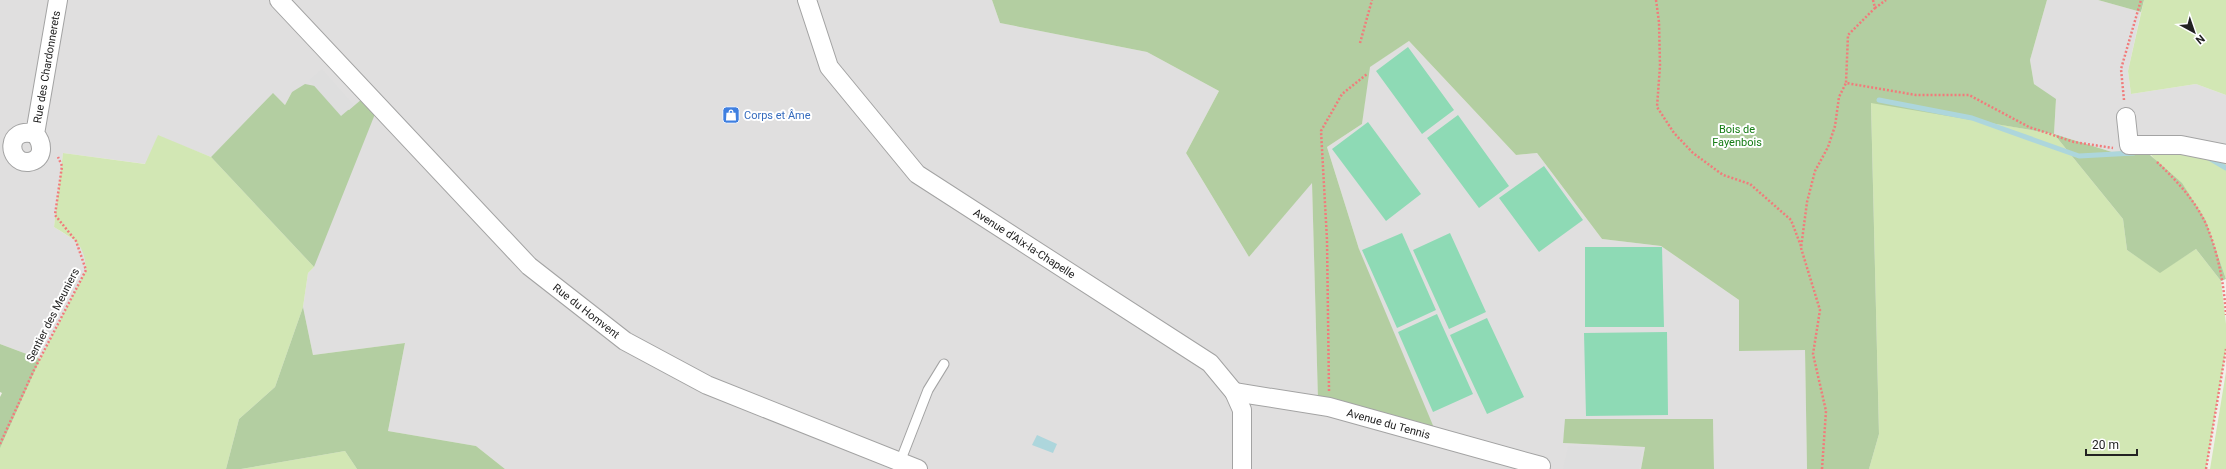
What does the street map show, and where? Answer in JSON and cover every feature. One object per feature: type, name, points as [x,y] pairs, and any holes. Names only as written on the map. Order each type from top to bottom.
[{"type":"street","name":"Rue des Chardonnerets","points":[[35,134],[58,0]]},
{"type":"street","name":"Rue du Homvent","points":[[279,0],[529,266],[625,341],[707,385],[918,469]]},
{"type":"street","name":"Avenue d'Aix-la-Chapelle","points":[[808,0],[829,67],[917,174],[1210,363],[1234,392],[1242,410],[1242,469]]},
{"type":"street","points":[[2126,117],[2129,145],[2181,144],[2226,154]]},
{"type":"street","name":"Avenue du Tennis","points":[[1234,392],[1329,407],[1541,466]]},
{"type":"lane","points":[[900,462],[928,390],[944,364]]},
{"type":"path","points":[[1360,43],[1372,0]]},
{"type":"path","points":[[1656,0],[1659,22],[1660,66],[1657,107],[1674,133],[1693,153],[1723,175],[1750,184],[1791,220],[1801,248],[1820,310],[1813,354],[1826,411],[1822,469]]},
{"type":"path","points":[[1873,0],[1875,8]]},
{"type":"path","points":[[1801,248],[1807,202],[1815,171],[1828,148],[1835,126],[1839,97],[1846,83],[1848,36],[1875,8],[1886,0]]},
{"type":"path","points":[[2126,117],[2121,69],[2141,0]]},
{"type":"path","points":[[1329,407],[1327,240],[1321,131],[1342,94],[1367,74]]},
{"type":"path","points":[[1846,83],[1916,94],[1969,95],[2029,127],[2074,142],[2112,148],[2129,145]]},
{"type":"path","name":"Sentier des Meuniers","points":[[0,444],[34,370],[86,270],[76,240],[56,215],[62,166],[55,152]]},
{"type":"path","points":[[2155,160],[2179,184],[2204,222],[2223,280],[2226,315]]},
{"type":"path","points":[[2206,469],[2226,349]]},
{"type":"shaded area","points":[[0,0],[992,0],[1000,23],[1147,52],[1219,91],[1186,153],[1249,257],[1312,182],[1318,401],[1359,249],[1327,147],[1362,124],[1369,67],[1409,41],[1516,155],[1537,153],[1602,239],[1661,246],[1739,300],[1739,351],[1805,350],[1807,469],[1714,469],[1713,420],[1566,419],[1563,443],[1645,447],[1641,469],[505,469],[476,446],[388,431],[405,343],[313,355],[303,307],[308,273],[314,267],[349,110],[315,86],[292,92],[285,105],[273,94],[211,157],[158,136],[146,164],[63,153],[54,227],[76,241],[85,253],[86,270],[40,359],[0,344]]},
{"type":"shaded area","points":[[2047,0],[2098,0],[2141,12],[2128,71],[2131,94],[2196,84],[2226,95],[2226,162],[2147,150],[2112,152],[2054,134],[2056,100],[2034,84],[2030,60]]},
{"type":"shaded area","points":[[322,69],[354,105],[341,116],[309,80]]},
{"type":"shaded area","points":[[1568,446],[1642,450],[1639,469],[1563,469]]},
{"type":"green space","name":"Bois de Fayenbois","points":[[992,0],[2047,0],[2030,60],[2034,84],[2056,99],[2054,134],[1871,103],[1879,434],[1869,469],[1807,469],[1805,350],[1739,351],[1739,300],[1661,246],[1602,239],[1537,153],[1516,155],[1409,41],[1370,67],[1362,124],[1327,147],[1359,249],[1437,435],[1318,401],[1312,183],[1249,257],[1186,153],[1219,91],[1147,52],[1000,23]]},
{"type":"green space","points":[[2098,0],[2144,0],[2141,12]]},
{"type":"green space","points":[[2144,0],[2226,0],[2226,95],[2196,84],[2131,94],[2128,71]]},
{"type":"green space","points":[[1408,47],[1454,110],[1422,134],[1376,71]]},
{"type":"green space","points":[[305,84],[315,86],[349,110],[362,99],[375,114],[314,267],[211,157],[273,93],[285,105],[292,92]]},
{"type":"green space","points":[[1871,102],[2054,134],[2123,219],[2127,250],[2160,272],[2196,249],[2221,281],[2226,324],[2226,349],[2206,469],[1869,469],[1879,434]]},
{"type":"green space","points":[[1458,115],[1509,186],[1479,208],[1427,138]]},
{"type":"green space","points":[[1368,122],[1421,194],[1386,221],[1332,149]]},
{"type":"green space","points":[[2054,134],[2112,152],[2147,150],[2150,155],[2182,183],[2206,221],[2226,279],[2221,281],[2196,249],[2160,273],[2127,250],[2123,219]]},
{"type":"green space","points":[[158,135],[211,157],[314,267],[308,273],[303,307],[275,387],[239,419],[226,469],[0,469],[0,444],[27,384],[86,270],[83,253],[78,243],[54,227],[63,153],[145,164]]},
{"type":"green space","points":[[2147,150],[2184,150],[2226,162],[2226,279],[2206,221]]},
{"type":"green space","points":[[1544,166],[1583,220],[1539,252],[1499,198]]},
{"type":"green space","points":[[1402,233],[1436,310],[1397,328],[1362,250]]},
{"type":"green space","points":[[1450,233],[1486,312],[1449,329],[1413,250]]},
{"type":"green space","points":[[1585,247],[1662,247],[1664,327],[1585,327]]},
{"type":"green space","points":[[303,307],[313,355],[405,343],[388,431],[476,446],[505,469],[357,469],[345,451],[241,469],[226,469],[239,419],[275,387]]},
{"type":"green space","points":[[1437,314],[1473,394],[1433,412],[1398,332]]},
{"type":"green space","points":[[1487,318],[1524,397],[1487,414],[1450,335]]},
{"type":"green space","points":[[1667,332],[1668,415],[1586,416],[1584,333]]},
{"type":"green space","points":[[0,344],[40,359],[0,448],[0,397],[2,393],[0,392]]},
{"type":"green space","points":[[2226,372],[2226,469],[2210,469]]},
{"type":"green space","points":[[1565,419],[1713,419],[1714,469],[1641,469],[1645,447],[1563,443]]},
{"type":"green space","points":[[345,451],[357,469],[241,469]]},
{"type":"water","points":[[1037,435],[1057,444],[1053,453],[1032,445]]},
{"type":"waterway","points":[[1879,100],[1972,118],[2079,156],[2134,153]]},
{"type":"waterway","points":[[2209,158],[2226,168]]},
{"type":"place","name":"Corps et Âme","points":[[731,115]]}]
